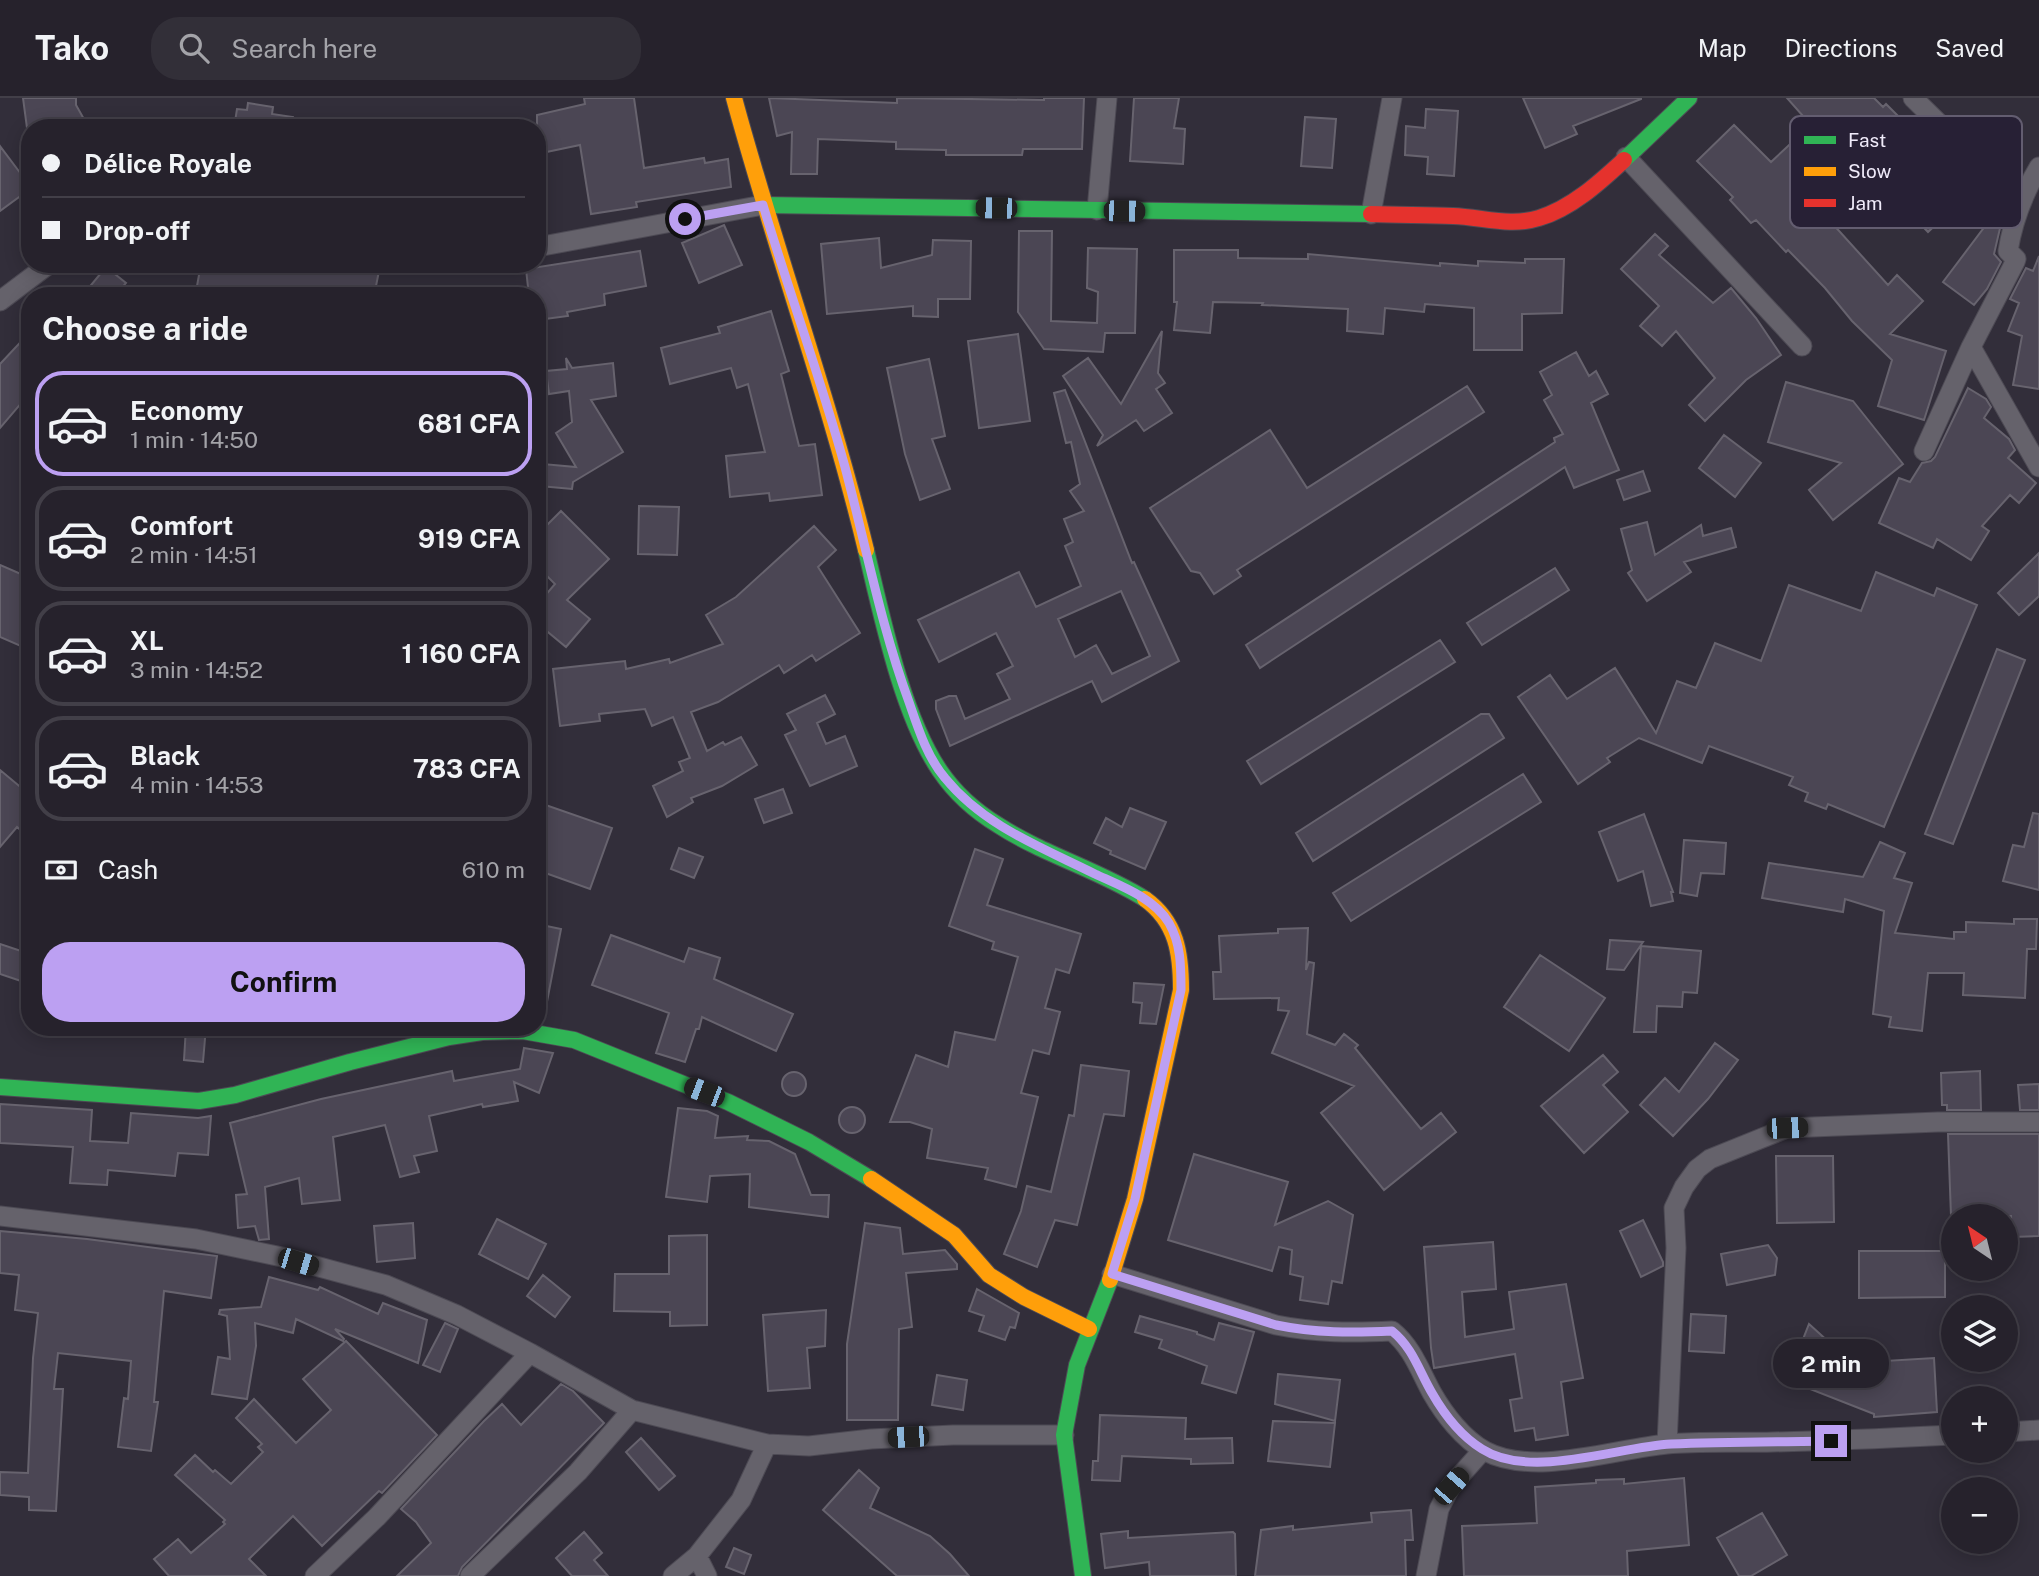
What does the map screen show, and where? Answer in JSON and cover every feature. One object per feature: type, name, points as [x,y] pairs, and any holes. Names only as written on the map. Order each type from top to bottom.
[{"type":"street","points":[[734,98],[763,205],[845,466],[893,656],[927,748],[943,775],[963,800],[984,817],[1133,892],[1155,906],[1168,922],[1181,958],[1181,990],[1135,1199],[1112,1274],[1077,1365],[1064,1435],[1083,1576]]},
{"type":"street","points":[[1097,210],[1107,98]]},
{"type":"street","points":[[1371,214],[1392,98]]},
{"type":"street","points":[[546,245],[763,205],[1371,214],[1457,216],[1521,222],[1544,217],[1564,208],[1626,157],[1689,98]]},
{"type":"street","points":[[1913,98],[1931,116]]},
{"type":"street","points":[[1626,157],[1802,346]]},
{"type":"street","points":[[2022,196],[2039,167]]},
{"type":"street","points":[[1924,451],[1971,347],[2015,262],[2016,259],[2008,251],[2013,228]]},
{"type":"street","points":[[0,300],[37,273]]},
{"type":"street","points":[[1971,347],[2039,467]]},
{"type":"street","points":[[546,1035],[574,1040],[728,1102],[850,1165],[954,1235],[989,1275],[1024,1297],[1089,1329]]},
{"type":"street","points":[[0,1087],[199,1101],[235,1095],[455,1036]]},
{"type":"street","points":[[1667,1444],[1676,1248],[1674,1208],[1697,1169],[1710,1159],[1787,1128],[1938,1122],[2039,1122]]},
{"type":"street","points":[[0,1216],[196,1239],[282,1257],[386,1285],[457,1315],[632,1410],[768,1444],[809,1446],[871,1439],[953,1435],[1064,1435]]},
{"type":"street","points":[[1112,1274],[1302,1331],[1392,1331],[1405,1341],[1433,1395],[1449,1418],[1465,1436],[1483,1450],[1504,1460],[1534,1462],[1667,1444],[1941,1436]]},
{"type":"street","points":[[315,1576],[377,1517],[530,1353]]},
{"type":"street","points":[[470,1576],[578,1472],[632,1410]]},
{"type":"street","points":[[2018,1431],[2039,1430]]},
{"type":"street","points":[[673,1576],[697,1556],[741,1500],[768,1444]]},
{"type":"street","points":[[1426,1576],[1439,1509],[1451,1486],[1483,1450]]},
{"type":"street","points":[[697,1556],[707,1576]]},
{"type":"building","points":[[23,98],[76,98],[76,105],[84,119],[26,119]]},
{"type":"building","points":[[584,98],[634,98],[644,168],[704,158],[705,163],[728,159],[731,187],[636,202],[637,207],[591,214],[580,145],[546,152],[546,119],[537,119],[537,115],[585,104]]},
{"type":"building","points":[[769,98],[897,103],[897,98],[1084,98],[1082,149],[1023,149],[1022,155],[946,155],[946,150],[896,149],[896,142],[818,139],[817,174],[791,174],[792,132],[777,136]]},
{"type":"building","points":[[1134,98],[1179,98],[1174,128],[1185,129],[1183,164],[1130,161]]},
{"type":"building","points":[[1523,98],[1641,99],[1573,126],[1577,134],[1545,148]]},
{"type":"building","points":[[1787,98],[1874,98],[1883,107],[1886,104],[1898,116],[1803,116]]},
{"type":"building","points":[[248,103],[273,107],[272,114],[293,119],[235,119],[237,109],[247,110]]},
{"type":"building","points":[[1426,109],[1458,111],[1454,176],[1427,174],[1428,157],[1405,155],[1406,126],[1425,128]]},
{"type":"building","points":[[1305,117],[1336,119],[1332,168],[1301,166]]},
{"type":"building","points":[[1734,125],[1771,162],[1790,144],[1790,228],[1836,228],[1888,285],[1897,275],[1923,301],[1890,334],[1946,351],[1924,420],[1878,406],[1892,360],[1852,321],[1788,250],[1786,252],[1756,220],[1751,223],[1730,200],[1733,197],[1697,161]]},
{"type":"building","points":[[0,146],[21,174],[21,196],[0,211]]},
{"type":"building","points":[[724,225],[742,265],[699,283],[682,243]]},
{"type":"building","points":[[1984,228],[2000,228],[1994,254],[2001,262],[1987,289],[1974,305],[1943,282]]},
{"type":"building","points":[[1019,231],[1052,231],[1051,321],[1097,323],[1098,292],[1087,288],[1088,248],[1137,249],[1135,333],[1105,333],[1103,352],[1044,349],[1018,312]]},
{"type":"building","points":[[1655,234],[1668,246],[1659,255],[1713,303],[1731,288],[1781,355],[1746,380],[1705,421],[1689,405],[1715,378],[1676,331],[1662,346],[1640,326],[1659,306],[1621,269]]},
{"type":"building","points":[[879,238],[881,268],[932,255],[933,240],[971,241],[970,299],[938,299],[938,317],[913,316],[913,306],[827,314],[821,244]]},
{"type":"building","points":[[1174,250],[1238,250],[1238,258],[1308,259],[1308,254],[1440,266],[1440,263],[1478,266],[1478,261],[1525,263],[1525,259],[1564,259],[1562,313],[1522,314],[1522,350],[1474,350],[1474,308],[1425,304],[1424,312],[1385,308],[1383,334],[1347,331],[1348,309],[1213,302],[1210,333],[1174,330],[1177,302],[1174,302]]},
{"type":"building","points":[[640,251],[646,286],[604,294],[605,305],[567,312],[568,316],[546,319],[546,287],[528,287],[526,273],[546,273],[546,266]]},
{"type":"building","points":[[2039,256],[2039,389],[2013,385],[2022,336],[2008,331],[2019,303],[2010,299],[2026,268],[2033,271]]},
{"type":"building","points":[[101,273],[114,273],[126,283],[123,287],[89,287]]},
{"type":"building","points":[[199,273],[379,273],[376,287],[197,286]]},
{"type":"building","points":[[771,311],[789,371],[781,374],[799,446],[815,444],[822,495],[770,501],[769,493],[730,497],[726,456],[765,452],[748,384],[737,388],[731,368],[670,384],[661,348],[720,333],[718,327]]},
{"type":"building","points":[[1162,331],[1158,373],[1165,383],[1156,389],[1172,413],[1144,431],[1136,420],[1097,446],[1103,435],[1063,376],[1088,358],[1121,404]]},
{"type":"building","points":[[1018,334],[1030,421],[979,428],[968,341]]},
{"type":"building","points":[[21,342],[21,404],[0,428],[0,364]]},
{"type":"building","points":[[1576,352],[1589,376],[1596,371],[1608,394],[1591,403],[1619,470],[1574,488],[1565,467],[1260,668],[1246,645],[1555,442],[1554,438],[1563,434],[1544,400],[1552,395],[1540,372]]},
{"type":"building","points":[[566,358],[572,368],[613,363],[616,396],[591,400],[623,452],[573,482],[572,489],[546,487],[546,464],[576,467],[556,433],[572,422],[569,391],[549,394],[546,371],[567,369]]},
{"type":"building","points":[[929,359],[945,436],[932,439],[950,489],[920,500],[905,454],[887,368]]},
{"type":"building","points":[[1786,382],[1853,401],[1903,464],[1833,520],[1809,490],[1841,463],[1768,442]]},
{"type":"building","points":[[1467,386],[1484,412],[1237,570],[1241,576],[1214,594],[1200,573],[1191,571],[1150,508],[1270,430],[1307,488]]},
{"type":"building","points":[[1968,388],[1986,399],[1991,407],[1984,418],[2009,439],[2015,450],[2008,458],[2036,483],[2019,503],[2010,495],[1982,526],[1989,531],[1971,560],[1937,539],[1933,548],[1879,523],[1899,478],[1910,482],[1922,463],[1935,457]]},
{"type":"building","points":[[1065,390],[1132,563],[1134,562],[1179,661],[1102,702],[1092,681],[950,746],[936,709],[936,701],[956,696],[965,719],[1010,699],[997,674],[1013,666],[996,633],[939,662],[918,620],[1019,572],[1036,607],[1081,586],[1065,546],[1073,542],[1064,519],[1084,511],[1070,491],[1080,484],[1071,442],[1066,443],[1054,393]],"holes":[[[1121,591],[1150,656],[1112,674],[1096,645],[1075,657],[1058,619]]]},
{"type":"building","points":[[1724,435],[1761,463],[1735,497],[1699,468]]},
{"type":"building","points":[[1643,471],[1650,491],[1624,500],[1617,480]]},
{"type":"building","points":[[639,506],[679,507],[677,555],[638,554]]},
{"type":"building","points":[[561,511],[609,559],[567,600],[590,619],[566,647],[546,630],[546,594],[555,584],[546,575],[546,526]]},
{"type":"building","points":[[1647,522],[1655,555],[1701,525],[1703,536],[1731,528],[1736,547],[1684,562],[1691,572],[1647,601],[1628,573],[1632,570],[1621,529]]},
{"type":"building","points":[[814,526],[836,550],[818,567],[860,633],[816,661],[812,655],[784,673],[779,665],[718,702],[691,712],[707,751],[723,742],[725,745],[741,737],[757,765],[722,786],[691,798],[693,802],[667,817],[653,786],[683,771],[679,762],[690,758],[673,717],[652,726],[645,709],[599,714],[600,721],[560,726],[553,669],[625,661],[626,669],[669,659],[670,663],[723,644],[706,615],[736,597]]},
{"type":"building","points":[[2039,553],[2039,596],[2019,615],[1998,593]]},
{"type":"building","points":[[0,565],[21,574],[21,646],[0,637]]},
{"type":"building","points":[[1555,568],[1569,590],[1482,645],[1467,623]]},
{"type":"building","points":[[1876,572],[1934,596],[1937,588],[1977,605],[1884,827],[1828,804],[1826,809],[1805,801],[1808,793],[1789,785],[1793,777],[1709,746],[1702,763],[1639,738],[1607,758],[1610,762],[1578,784],[1518,697],[1550,675],[1567,699],[1615,668],[1656,733],[1677,681],[1696,688],[1715,643],[1761,661],[1789,585],[1861,611]]},
{"type":"building","points":[[1440,640],[1455,662],[1261,784],[1247,761]]},
{"type":"building","points":[[1997,649],[2025,660],[1953,844],[1925,834]]},
{"type":"building","points":[[825,695],[835,714],[817,723],[826,744],[845,736],[857,766],[810,786],[785,735],[796,730],[787,714]]},
{"type":"building","points":[[1481,714],[1489,714],[1504,738],[1313,861],[1296,833]]},
{"type":"building","points":[[0,770],[21,788],[21,830],[17,827],[0,847]]},
{"type":"building","points":[[1523,774],[1541,802],[1351,921],[1333,893]]},
{"type":"building","points":[[783,789],[792,813],[764,823],[755,799]]},
{"type":"building","points":[[546,805],[612,828],[590,889],[546,873]]},
{"type":"building","points":[[1130,808],[1166,822],[1145,869],[1110,854],[1111,851],[1094,843],[1106,818],[1122,827]]},
{"type":"building","points":[[2033,813],[2039,814],[2039,890],[2003,881],[2013,845],[2024,847]]},
{"type":"building","points":[[1644,814],[1673,892],[1673,901],[1651,906],[1643,871],[1618,881],[1599,832]]},
{"type":"building","points":[[1684,840],[1726,843],[1724,874],[1701,873],[1697,896],[1680,893]]},
{"type":"building","points":[[1880,842],[1905,853],[1894,878],[1912,883],[1895,933],[1954,939],[1954,932],[1966,932],[1966,922],[2014,924],[2014,919],[2037,919],[2036,949],[2027,949],[2025,998],[1963,995],[1964,973],[1928,973],[1922,1031],[1889,1027],[1891,1017],[1873,1014],[1884,911],[1845,899],[1843,912],[1762,898],[1769,863],[1863,877]]},
{"type":"building","points":[[679,848],[703,857],[694,878],[671,869]]},
{"type":"building","points":[[975,849],[1003,859],[987,905],[1081,934],[1069,973],[1056,969],[1045,1008],[1060,1012],[1049,1054],[1033,1050],[1021,1093],[1038,1097],[1016,1187],[985,1179],[988,1168],[927,1158],[932,1129],[910,1122],[890,1122],[916,1055],[948,1067],[955,1032],[995,1040],[1018,957],[992,949],[994,942],[949,926]]},
{"type":"building","points":[[546,926],[561,929],[546,1007]]},
{"type":"building","points":[[1308,928],[1306,970],[1309,962],[1314,963],[1307,1034],[1335,1045],[1344,1034],[1358,1045],[1355,1048],[1421,1129],[1441,1113],[1456,1132],[1384,1190],[1321,1113],[1354,1086],[1272,1053],[1289,1011],[1278,1010],[1279,998],[1214,999],[1213,972],[1221,972],[1219,936],[1278,933],[1278,929]]},
{"type":"building","points":[[611,935],[684,962],[689,948],[720,958],[714,979],[793,1014],[776,1051],[702,1017],[685,1062],[656,1053],[669,1013],[592,985]]},
{"type":"building","points":[[1610,940],[1643,942],[1624,970],[1607,969]]},
{"type":"building","points":[[0,944],[21,951],[21,981],[0,974]]},
{"type":"building","points":[[1641,946],[1701,951],[1697,993],[1683,992],[1682,1007],[1657,1006],[1656,1032],[1634,1032]]},
{"type":"building","points":[[1540,955],[1605,998],[1569,1051],[1504,1007]]},
{"type":"building","points":[[1134,983],[1164,985],[1156,1024],[1140,1023],[1142,1003],[1133,1002]]},
{"type":"building","points":[[185,1036],[205,1036],[203,1062],[184,1060]]},
{"type":"building","points":[[1715,1043],[1738,1060],[1708,1099],[1673,1136],[1640,1105],[1665,1078],[1679,1092]]},
{"type":"building","points":[[524,1048],[553,1053],[539,1093],[514,1082],[518,1101],[483,1107],[482,1104],[429,1116],[437,1151],[414,1156],[419,1172],[400,1177],[385,1125],[333,1137],[340,1200],[302,1204],[299,1178],[265,1187],[269,1239],[259,1240],[255,1226],[238,1228],[236,1195],[247,1194],[230,1123],[321,1099],[452,1071],[454,1081],[520,1069]]},
{"type":"building","points":[[1603,1055],[1618,1072],[1603,1085],[1628,1112],[1584,1153],[1541,1106]]},
{"type":"building","points":[[1081,1065],[1129,1071],[1124,1116],[1104,1114],[1077,1225],[1055,1220],[1037,1267],[1004,1254],[1021,1211],[1027,1186],[1051,1192],[1069,1115],[1074,1116]]},
{"type":"building","points":[[1980,1071],[1981,1110],[1947,1110],[1947,1105],[1942,1105],[1941,1073]]},
{"type":"building","points":[[794,1072],[805,1079],[806,1084],[799,1095],[794,1096],[783,1089],[782,1084],[789,1073]]},
{"type":"building","points":[[2039,1084],[2039,1110],[2020,1110],[2018,1085]]},
{"type":"building","points":[[0,1104],[92,1110],[90,1141],[128,1143],[131,1113],[198,1118],[211,1116],[208,1155],[178,1153],[175,1176],[108,1170],[107,1185],[70,1183],[73,1147],[0,1143]]},
{"type":"building","points":[[852,1107],[861,1111],[865,1120],[861,1129],[852,1133],[843,1129],[839,1120],[843,1111]]},
{"type":"building","points":[[678,1108],[707,1111],[718,1116],[715,1138],[748,1136],[747,1140],[769,1141],[795,1154],[811,1195],[829,1195],[828,1217],[749,1207],[750,1174],[710,1176],[707,1202],[666,1197]]},
{"type":"building","points":[[1948,1134],[2039,1134],[2039,1236],[2018,1237],[2018,1204],[1951,1204]]},
{"type":"building","points":[[1194,1154],[1288,1182],[1275,1225],[1328,1201],[1353,1215],[1342,1283],[1332,1281],[1328,1304],[1300,1300],[1303,1277],[1290,1274],[1292,1250],[1279,1247],[1272,1271],[1168,1240]]},
{"type":"building","points":[[1776,1156],[1833,1156],[1834,1222],[1777,1223]]},
{"type":"building","points":[[497,1219],[546,1244],[528,1279],[479,1254]]},
{"type":"building","points":[[1643,1220],[1663,1266],[1641,1277],[1620,1231]]},
{"type":"building","points":[[413,1223],[415,1258],[377,1262],[374,1226]]},
{"type":"building","points":[[865,1223],[900,1228],[903,1254],[945,1250],[957,1264],[957,1269],[906,1273],[912,1327],[899,1329],[898,1420],[847,1420],[847,1344]]},
{"type":"building","points":[[0,1231],[217,1256],[211,1298],[164,1291],[154,1402],[158,1402],[151,1451],[118,1447],[124,1398],[128,1399],[131,1361],[58,1353],[54,1389],[63,1389],[56,1511],[29,1510],[29,1497],[0,1495],[0,1472],[28,1473],[33,1358],[38,1313],[15,1310],[19,1275],[0,1273]]},
{"type":"building","points":[[707,1235],[707,1325],[670,1326],[670,1312],[614,1311],[615,1274],[669,1274],[669,1236]]},
{"type":"building","points":[[1493,1242],[1496,1289],[1462,1292],[1465,1337],[1514,1329],[1509,1292],[1566,1284],[1583,1378],[1561,1382],[1568,1435],[1536,1440],[1534,1428],[1515,1431],[1510,1400],[1522,1398],[1515,1354],[1434,1368],[1424,1247]]},
{"type":"building","points":[[1768,1245],[1777,1258],[1775,1275],[1727,1285],[1721,1254]]},
{"type":"building","points":[[1859,1251],[1941,1251],[1941,1281],[1945,1281],[1945,1295],[1859,1298]]},
{"type":"building","points":[[543,1275],[570,1297],[555,1317],[527,1296]]},
{"type":"building","points":[[269,1277],[318,1290],[320,1287],[378,1314],[383,1303],[427,1320],[418,1363],[335,1329],[343,1341],[296,1319],[293,1333],[255,1323],[256,1346],[247,1399],[212,1394],[218,1357],[230,1359],[227,1316],[219,1314],[220,1310],[261,1307]]},
{"type":"building","points":[[977,1289],[1019,1313],[1015,1328],[1010,1327],[1005,1340],[979,1331],[984,1316],[969,1311]]},
{"type":"building","points":[[826,1310],[825,1346],[807,1348],[810,1388],[768,1391],[763,1315]]},
{"type":"building","points":[[1691,1314],[1726,1316],[1724,1353],[1689,1351]]},
{"type":"building","points":[[1140,1316],[1197,1332],[1214,1340],[1219,1323],[1254,1332],[1236,1393],[1202,1383],[1207,1366],[1159,1348],[1162,1340],[1135,1332]]},
{"type":"building","points":[[445,1323],[458,1329],[440,1372],[423,1365]]},
{"type":"building","points":[[1809,1324],[1852,1363],[1934,1358],[1937,1412],[1874,1417],[1874,1414],[1787,1380]]},
{"type":"building","points":[[346,1341],[437,1435],[382,1493],[379,1491],[322,1546],[293,1516],[249,1559],[266,1576],[169,1576],[154,1559],[178,1539],[191,1553],[225,1524],[225,1520],[175,1475],[195,1455],[231,1484],[263,1452],[258,1447],[262,1444],[236,1418],[254,1399],[296,1443],[331,1410],[303,1379]]},
{"type":"building","points":[[1278,1374],[1340,1380],[1335,1421],[1275,1404]]},
{"type":"building","points":[[937,1375],[967,1380],[963,1410],[932,1405]]},
{"type":"building","points":[[561,1384],[573,1391],[604,1423],[462,1567],[458,1576],[397,1576],[431,1543],[416,1522],[401,1509],[502,1404],[521,1425]]},
{"type":"building","points":[[1100,1415],[1186,1418],[1185,1439],[1232,1438],[1233,1463],[1191,1464],[1191,1459],[1122,1456],[1120,1481],[1092,1480],[1093,1461],[1098,1461]]},
{"type":"building","points":[[1273,1421],[1335,1423],[1330,1467],[1268,1461]]},
{"type":"building","points":[[641,1438],[675,1476],[659,1490],[626,1452]]},
{"type":"building","points":[[859,1470],[879,1488],[870,1508],[930,1536],[969,1576],[897,1576],[823,1510]]},
{"type":"building","points":[[1684,1478],[1689,1545],[1627,1551],[1628,1576],[1464,1576],[1462,1526],[1537,1523],[1535,1487],[1596,1483],[1596,1480],[1624,1479],[1624,1484]]},
{"type":"building","points":[[1411,1510],[1413,1540],[1405,1540],[1406,1576],[1255,1576],[1261,1530],[1293,1526],[1293,1530],[1372,1522],[1371,1513]]},
{"type":"building","points":[[1762,1513],[1787,1555],[1751,1576],[1739,1576],[1717,1538]]},
{"type":"building","points":[[1128,1531],[1128,1538],[1233,1532],[1236,1576],[1150,1576],[1149,1562],[1105,1568],[1101,1534]]},
{"type":"building","points":[[584,1532],[602,1553],[594,1560],[608,1576],[572,1576],[556,1558]]},
{"type":"building","points":[[734,1548],[751,1555],[744,1574],[726,1567]]},
{"type":"traffic: fast","points":[[1624,160],[1689,98]]},
{"type":"traffic: fast","points":[[763,205],[1371,214]]},
{"type":"traffic: fast","points":[[866,550],[886,635],[904,694],[927,748],[952,787],[981,814],[1016,836],[1109,879],[1145,899]]},
{"type":"traffic: fast","points":[[546,1035],[574,1040],[728,1102],[809,1142],[871,1179]]},
{"type":"traffic: fast","points":[[0,1087],[199,1101],[235,1095],[350,1062],[456,1036]]},
{"type":"traffic: fast","points":[[1083,1576],[1064,1435],[1077,1365],[1110,1280]]},
{"type":"traffic: slow","points":[[734,98],[836,436],[866,550]]},
{"type":"traffic: slow","points":[[1110,1280],[1135,1199],[1181,990],[1180,964],[1175,940],[1164,918],[1145,899]]},
{"type":"traffic: slow","points":[[871,1179],[954,1235],[989,1275],[1024,1297],[1089,1329]]},
{"type":"traffic: jam","points":[[1371,214],[1528,221],[1563,208],[1624,160]]},
{"type":"route","points":[[685,219],[763,205],[845,466],[893,656],[914,718],[943,775],[963,800],[984,817],[1133,892],[1155,906],[1176,938],[1181,958],[1181,990],[1135,1199],[1112,1274],[1302,1331],[1392,1331],[1405,1341],[1433,1395],[1449,1418],[1465,1436],[1483,1450],[1504,1460],[1534,1462],[1667,1444],[1831,1441]]}]
